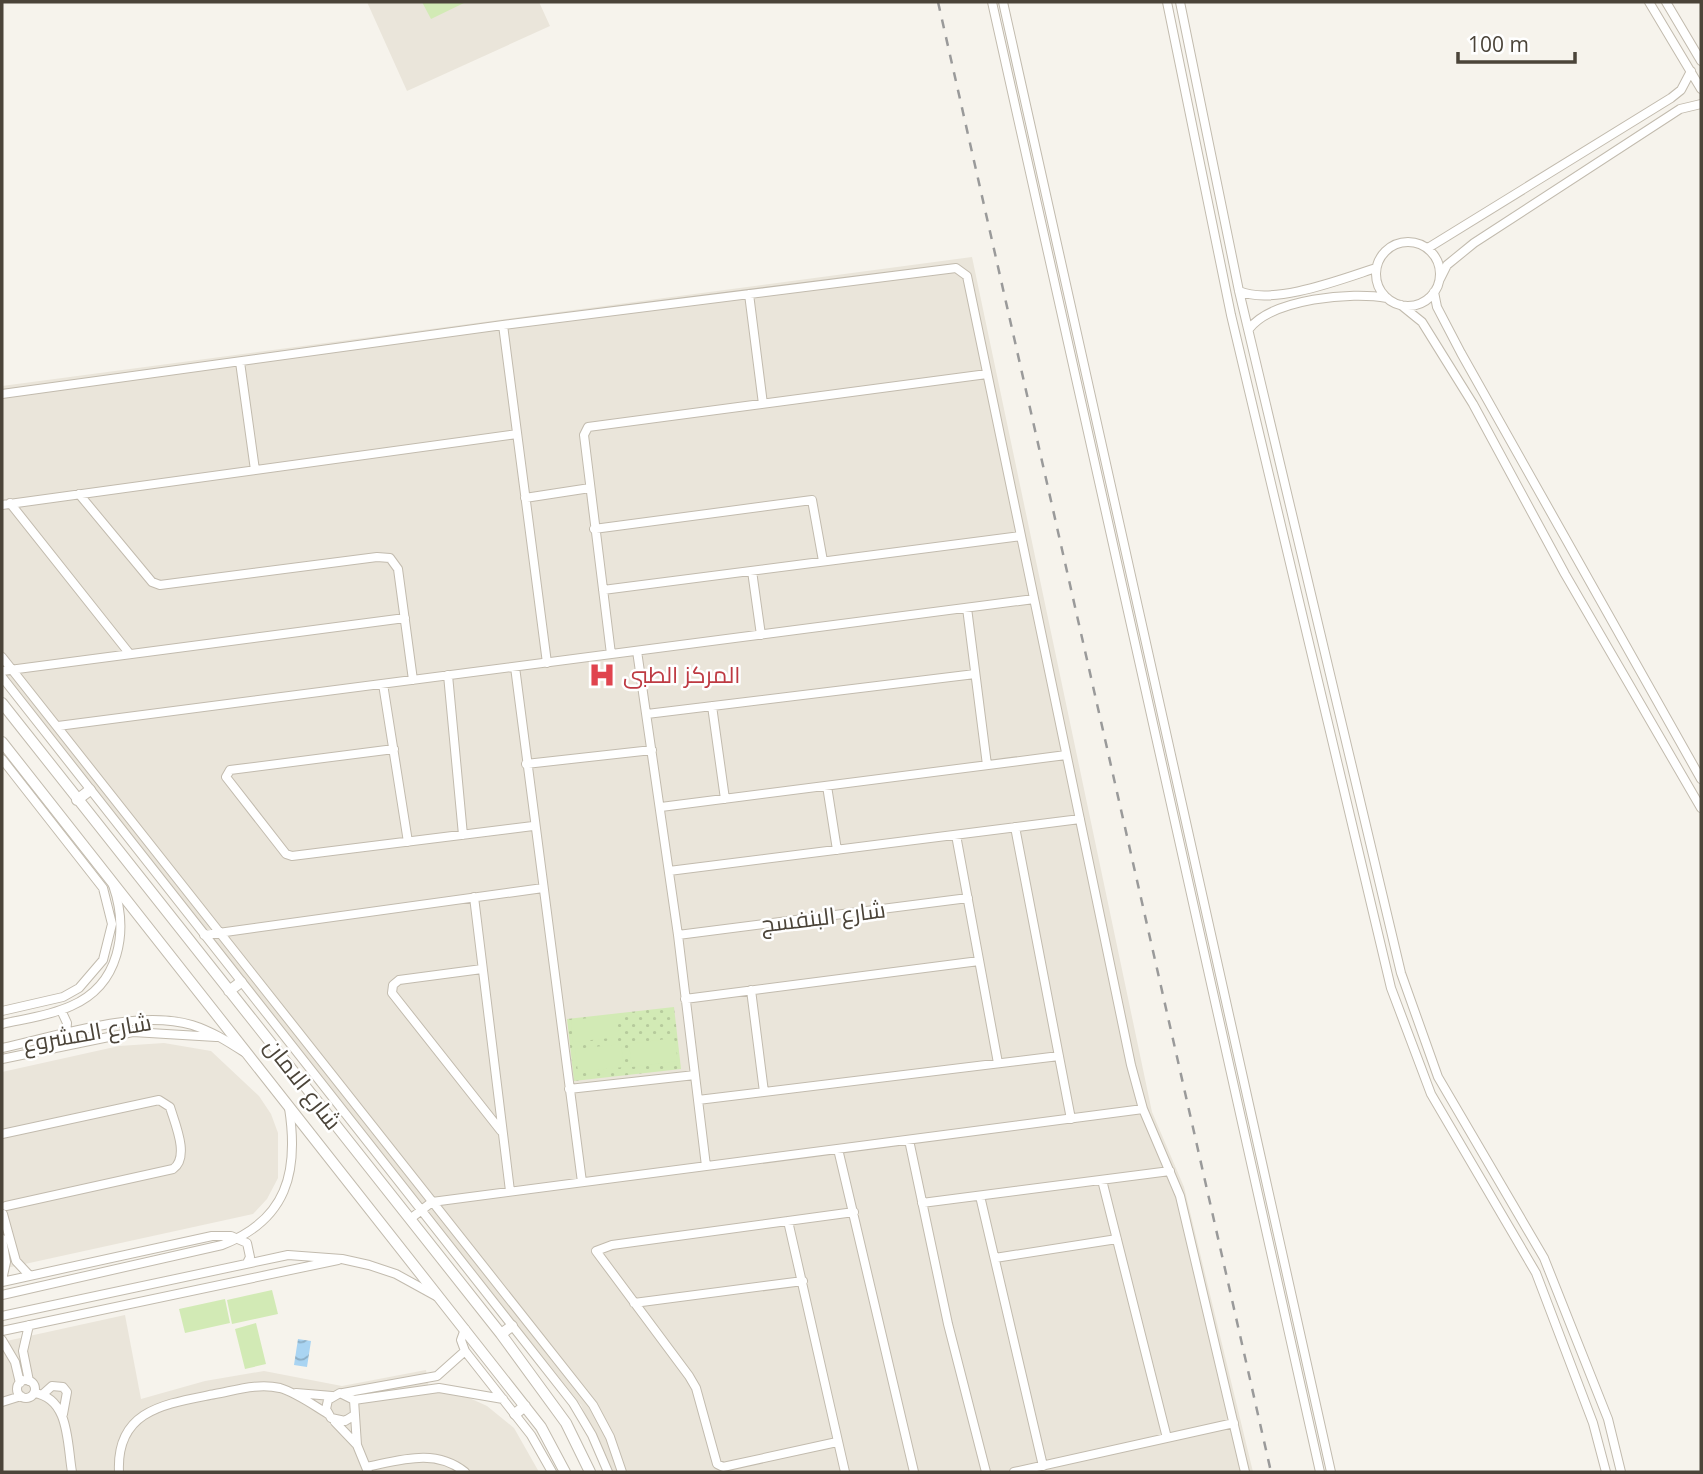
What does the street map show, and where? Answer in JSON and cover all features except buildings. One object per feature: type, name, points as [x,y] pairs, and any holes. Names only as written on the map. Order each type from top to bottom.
[{"type":"street","points":[[992,2],[1320,1472]]},
{"type":"street","points":[[1003,2],[1331,1472]]},
{"type":"street","points":[[1167,2],[1258,427],[1388,977],[1431,1094],[1532,1262],[1593,1423],[1605,1472]]},
{"type":"street","points":[[1180,2],[1233,250],[1239,291],[1395,948],[1411,1003],[1438,1077],[1544,1258],[1608,1419],[1621,1472]]},
{"type":"street","points":[[1649,2],[1701,89]]},
{"type":"street","points":[[1666,2],[1701,61]]},
{"type":"street","points":[[1428,248],[1671,98],[1681,90],[1691,71]]},
{"type":"street","points":[[1401,305],[1416,304],[1434,292],[1447,265],[1474,243],[1680,109],[1701,104]]},
{"type":"street","points":[[1388,299],[1379,286],[1376,268],[1385,251],[1398,243],[1414,242],[1428,248],[1438,262],[1440,279]]},
{"type":"street","points":[[1219,253],[1233,250]]},
{"type":"street","points":[[1239,291],[1253,296],[1268,295],[1343,280],[1376,268]]},
{"type":"street","points":[[2,394],[503,325],[960,269],[967,276],[1131,1065],[1143,1109],[1181,1196],[1245,1472]]},
{"type":"street","points":[[1434,292],[1439,312],[1486,398],[1701,779]]},
{"type":"street","points":[[749,294],[763,404]]},
{"type":"street","points":[[1249,329],[1259,317],[1274,310],[1348,295],[1388,299],[1401,305],[1422,322],[1473,404],[1565,574],[1701,808]]},
{"type":"street","points":[[503,325],[547,663]]},
{"type":"street","points":[[240,362],[255,470]]},
{"type":"street","points":[[611,654],[584,435],[588,427],[987,374]]},
{"type":"street","points":[[1473,404],[1486,398]]},
{"type":"street","points":[[1258,427],[1271,425]]},
{"type":"street","points":[[6,504],[517,434]]},
{"type":"street","points":[[525,498],[590,488]]},
{"type":"street","points":[[79,494],[156,584],[383,557],[393,561],[398,569],[413,680]]},
{"type":"street","points":[[594,528],[812,500],[823,561]]},
{"type":"street","points":[[6,504],[129,653]]},
{"type":"street","points":[[603,590],[1021,536]]},
{"type":"street","points":[[752,571],[761,635]]},
{"type":"street","points":[[58,726],[1034,599]]},
{"type":"street","points":[[967,608],[987,765]]},
{"type":"street","points":[[6,670],[405,618]]},
{"type":"street","points":[[637,651],[678,935],[706,1166]]},
{"type":"street","points":[[2,657],[6,670],[58,726],[593,1405],[610,1437],[622,1472]]},
{"type":"street","points":[[514,667],[582,1182]]},
{"type":"street","points":[[647,714],[975,674]]},
{"type":"street","points":[[448,676],[463,835]]},
{"type":"street","points":[[2,677],[573,1404],[592,1435],[608,1472]]},
{"type":"street","points":[[383,684],[408,842]]},
{"type":"street","name":"شارع الامان","points":[[2,703],[501,1334],[561,1415],[590,1472]]},
{"type":"street","points":[[712,706],[725,799]]},
{"type":"street","name":"شارع الامان","points":[[2,742],[525,1406],[548,1437],[565,1472]]},
{"type":"street","points":[[394,749],[230,770],[226,777],[286,854],[298,856],[533,826]]},
{"type":"street","points":[[526,764],[652,750]]},
{"type":"street","points":[[660,807],[1066,755]]},
{"type":"street","points":[[2,759],[103,888],[112,924],[103,960],[79,988],[63,997],[2,1011]]},
{"type":"street","points":[[827,786],[836,850]]},
{"type":"street","points":[[77,800],[90,790]]},
{"type":"street","points":[[669,871],[1080,819]]},
{"type":"street","points":[[1015,827],[1071,1119]]},
{"type":"street","points":[[956,835],[998,1063]]},
{"type":"street","name":"شارع المشروع","points":[[2,1024],[61,1010],[80,1002],[96,988],[116,958],[122,918],[111,880]]},
{"type":"street","points":[[204,935],[543,888]]},
{"type":"street","points":[[474,897],[510,1191]]},
{"type":"street","name":"شارع البنفسج","points":[[678,935],[968,898]]},
{"type":"street","points":[[685,999],[979,961]]},
{"type":"street","points":[[482,969],[399,980],[393,985],[392,993],[502,1133]]},
{"type":"street","points":[[229,991],[241,982]]},
{"type":"street","points":[[751,990],[764,1092]]},
{"type":"street","points":[[1398,1007],[1411,1003]]},
{"type":"street","points":[[61,1010],[67,1023],[66,1034]]},
{"type":"street","name":"شارع المشروع","points":[[2,1048],[124,1022],[158,1020],[191,1025],[222,1038],[249,1055]]},
{"type":"street","points":[[2,1059],[133,1032],[222,1038]]},
{"type":"street","points":[[16,1045],[19,1055]]},
{"type":"street","points":[[698,1100],[1059,1056]]},
{"type":"street","points":[[569,1089],[695,1075]]},
{"type":"street","points":[[2,1134],[159,1100],[170,1107],[181,1154],[180,1163],[173,1169],[3,1209],[16,1262],[29,1275]]},
{"type":"street","points":[[2,1295],[222,1245],[241,1238],[272,1212],[291,1175],[294,1156],[289,1107]]},
{"type":"street","points":[[410,1219],[432,1202],[1143,1109]]},
{"type":"street","points":[[909,1140],[986,1472]]},
{"type":"street","points":[[838,1149],[914,1472]]},
{"type":"street","points":[[922,1203],[1170,1171]]},
{"type":"street","points":[[1102,1180],[1167,1438]]},
{"type":"street","points":[[980,1196],[1043,1466]]},
{"type":"street","points":[[837,1442],[723,1467],[717,1464],[696,1388],[672,1352],[597,1255],[599,1247],[854,1212]]},
{"type":"street","points":[[788,1221],[845,1472]]},
{"type":"street","points":[[2,1239],[6,1262],[2,1281],[212,1236],[241,1238],[250,1249],[247,1263]]},
{"type":"street","points":[[995,1258],[1117,1239]]},
{"type":"street","points":[[2,1316],[288,1255],[342,1259],[396,1274],[442,1300]]},
{"type":"street","points":[[2,1331],[342,1259]]},
{"type":"street","points":[[634,1303],[803,1281]]},
{"type":"street","points":[[73,1300],[76,1315]]},
{"type":"street","points":[[24,1382],[23,1352],[29,1325]]},
{"type":"street","points":[[501,1334],[512,1326]]},
{"type":"street","points":[[465,1329],[461,1339],[465,1351],[541,1449],[552,1472]]},
{"type":"street","points":[[2,1340],[24,1382],[34,1386],[38,1393],[56,1403],[62,1417],[72,1472]]},
{"type":"street","points":[[119,1472],[118,1456],[124,1438],[134,1423],[148,1411],[165,1404],[265,1386],[293,1393],[331,1396],[437,1376],[465,1351]]},
{"type":"street","points":[[437,1376],[439,1388]]},
{"type":"street","points":[[20,1396],[17,1388],[24,1382]]},
{"type":"street","points":[[2,1402],[20,1396],[28,1398],[52,1386],[63,1387],[67,1398],[62,1417]]},
{"type":"street","points":[[343,1393],[354,1400],[439,1388],[503,1399]]},
{"type":"street","points":[[293,1393],[330,1416],[345,1421],[353,1416]]},
{"type":"street","points":[[331,1396],[327,1404],[330,1416],[357,1444]]},
{"type":"street","points":[[354,1400],[357,1444],[367,1469],[420,1456],[437,1457],[465,1472]]},
{"type":"street","points":[[515,1414],[525,1406]]},
{"type":"street","points":[[1014,1472],[1234,1423]]},
{"type":"shaded area","points":[[367,2],[539,2],[550,26],[407,91]]},
{"type":"shaded area","points":[[972,257],[1152,1112],[1184,1187],[1253,1472],[611,1472],[581,1405],[2,673],[2,386]]},
{"type":"shaded area","points":[[164,1043],[211,1051],[259,1096],[271,1114],[278,1133],[278,1178],[267,1199],[253,1214],[2,1269],[2,1072],[119,1046]]},
{"type":"shaded area","points":[[125,1315],[141,1399],[205,1381],[264,1371],[342,1386],[426,1370],[429,1389],[463,1395],[487,1406],[514,1428],[539,1472],[2,1472],[2,1342]]},
{"type":"green space","points":[[422,2],[466,2],[431,19]]},
{"type":"green space","points":[[674,1007],[681,1069],[574,1081],[567,1019]]},
{"type":"green space","points":[[616,1015],[619,1037],[573,1042],[571,1020]]},
{"type":"green space","points":[[674,1038],[678,1061],[632,1067],[629,1044]]},
{"type":"green space","points":[[621,1044],[624,1067],[578,1072],[575,1049]]},
{"type":"green space","points":[[272,1290],[278,1314],[232,1324],[227,1300]]},
{"type":"green space","points":[[225,1299],[230,1323],[185,1333],[179,1309]]},
{"type":"green space","points":[[256,1323],[266,1364],[245,1369],[235,1329]]},
{"type":"water","points":[[298,1339],[311,1341],[307,1367],[294,1365]]},
{"type":"railway","points":[[938,2],[1271,1472]]},
{"type":"place","name":"المركز الطبى","points":[[602,675]]}]
